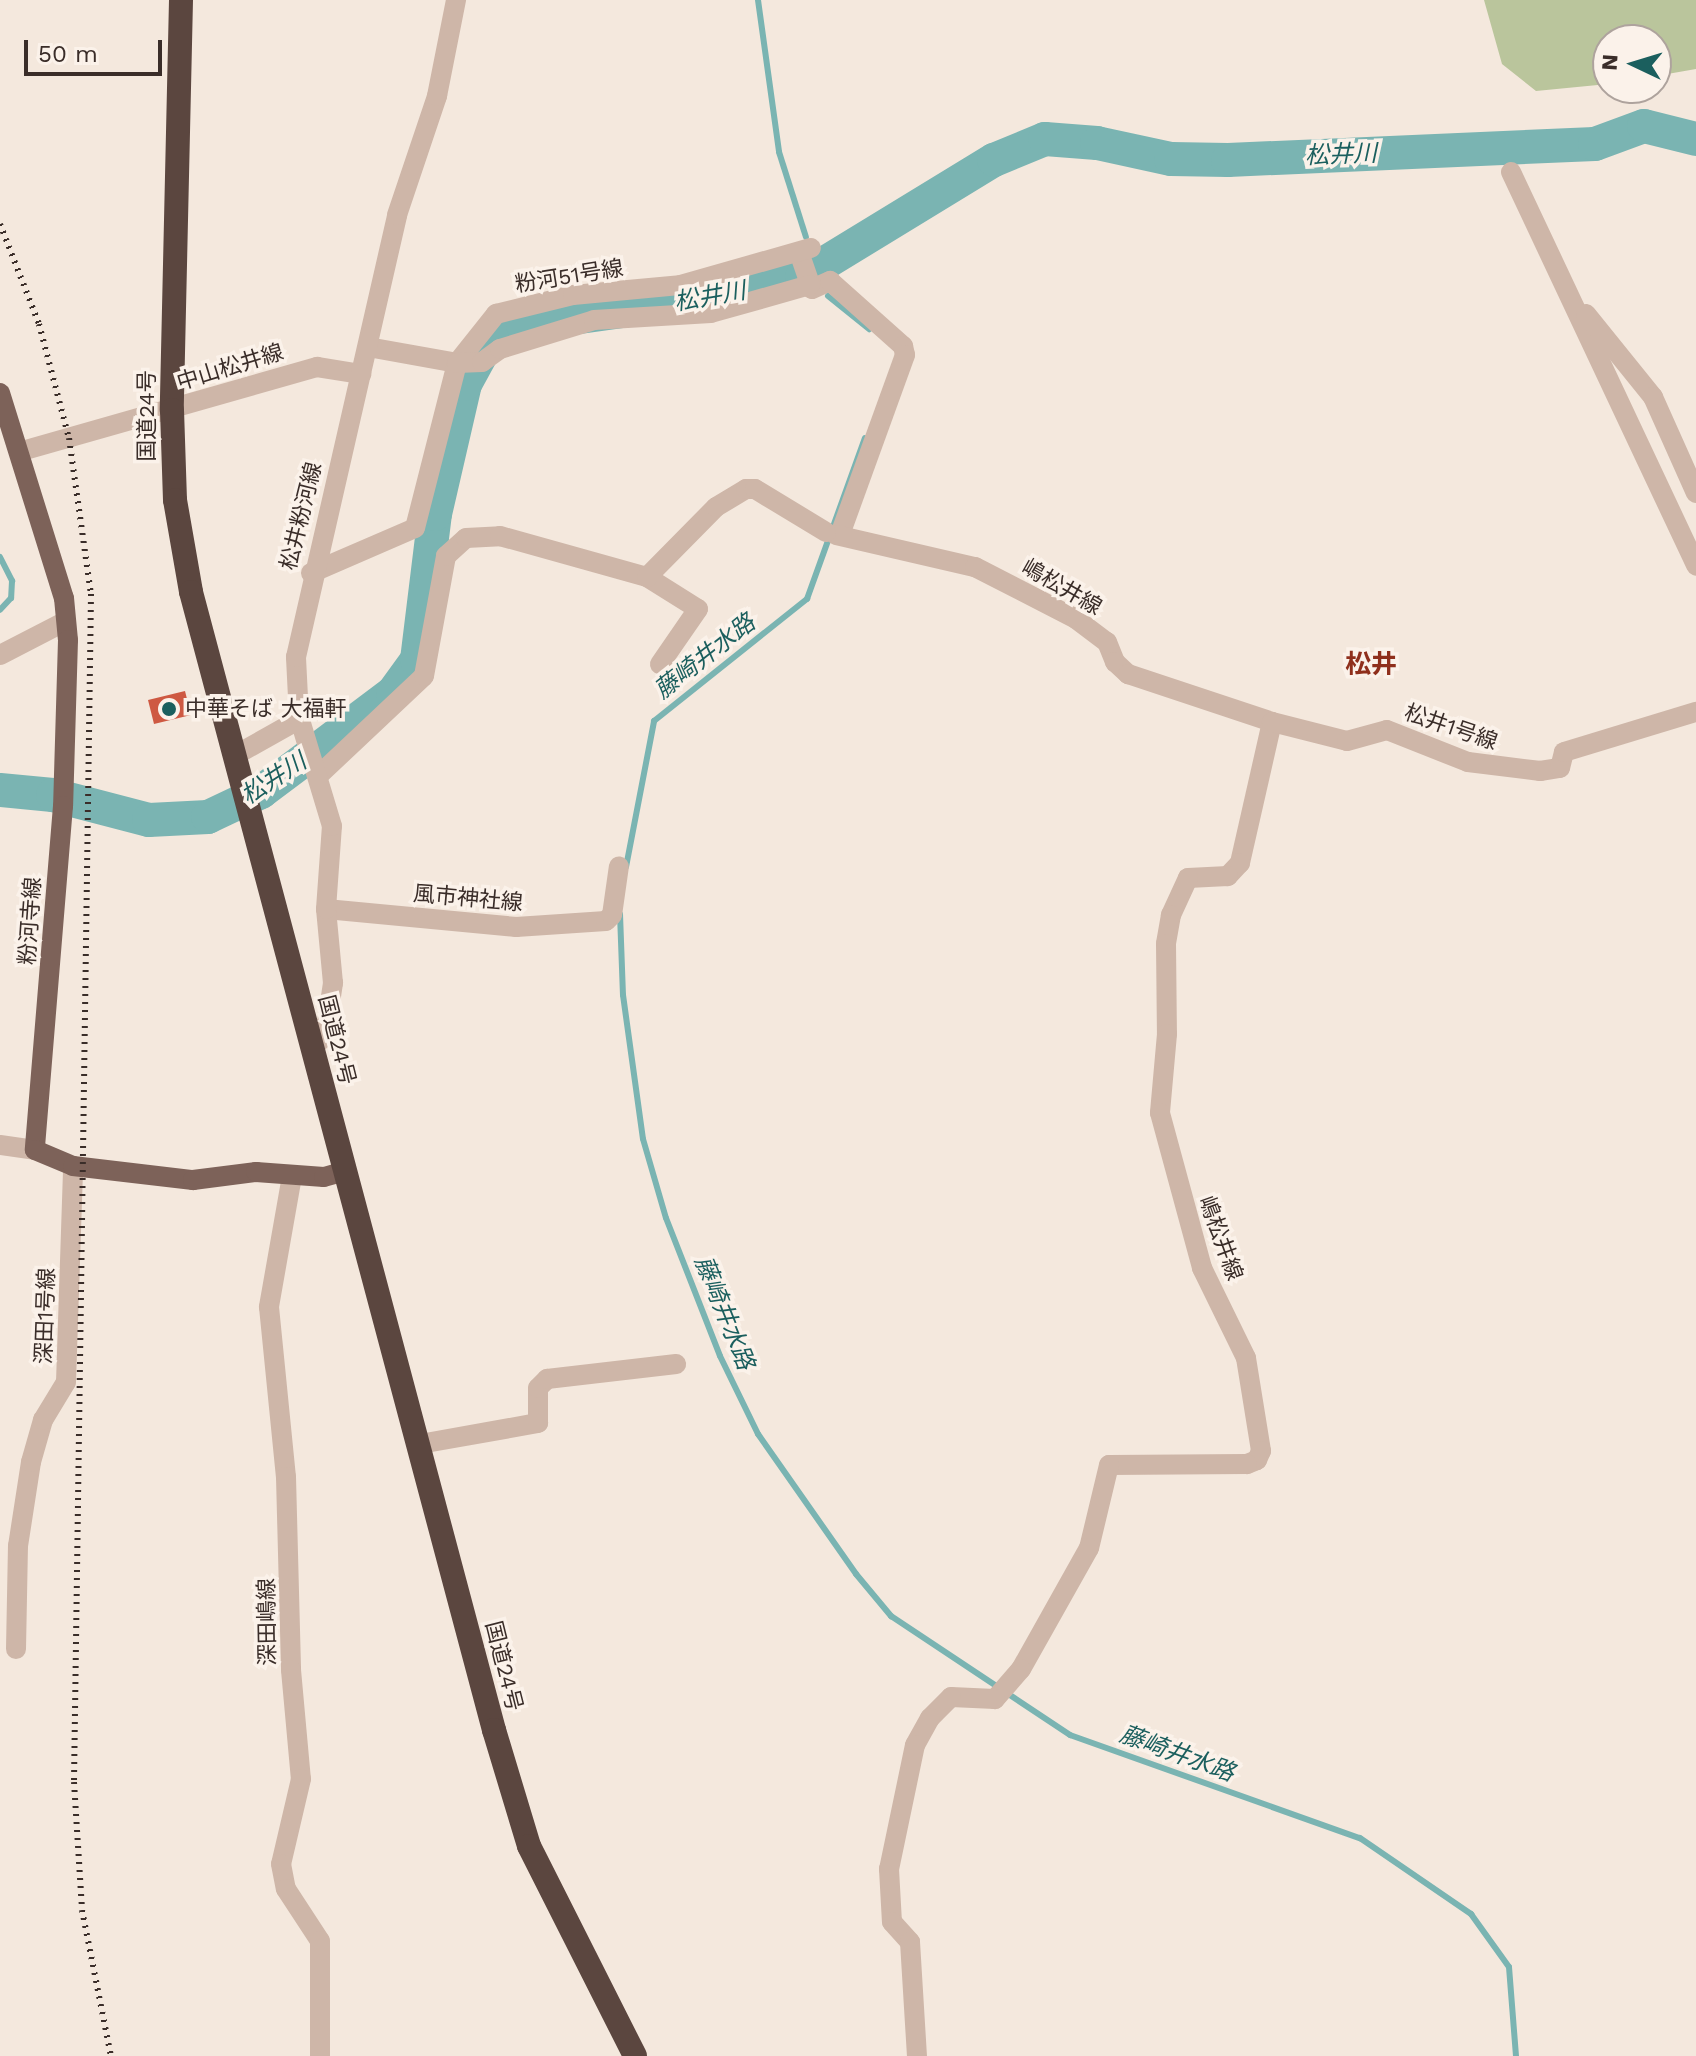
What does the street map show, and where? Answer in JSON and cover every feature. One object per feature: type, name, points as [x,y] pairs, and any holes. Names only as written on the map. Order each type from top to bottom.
[{"type":"highway","name":"国道24号","points":[[181,0],[172,410],[175,500],[188,577],[314,1046],[341,1172],[420,1444],[529,1846],[635,2056]]},
{"type":"main road","name":"粉河寺線","points":[[0,393],[66,621],[63,796],[35,1150]]},
{"type":"main road","points":[[35,1150],[73,1166],[193,1180],[256,1172],[324,1177],[341,1172]]},
{"type":"street","name":"松井粉河線","points":[[314,1046],[325,1036],[333,983],[326,909],[332,826],[301,723],[296,657],[311,573],[368,347],[397,215],[437,96],[456,0]]},
{"type":"street","points":[[1511,172],[1696,566]]},
{"type":"street","name":"粉河51号線","points":[[467,363],[496,314],[573,295],[680,285],[803,251],[811,287]]},
{"type":"street","points":[[368,347],[467,363],[500,349],[594,320],[711,313],[830,281],[903,346],[905,355],[834,534]]},
{"type":"street","points":[[1564,286],[1653,397],[1696,493]]},
{"type":"street","points":[[311,573],[415,528],[467,363]]},
{"type":"street","name":"中山松井線","points":[[12,442],[172,410],[317,367],[361,374]]},
{"type":"street","name":"嶋松井線","points":[[647,577],[716,507],[746,489],[755,489],[834,534],[975,567],[1076,619],[1107,642],[1115,662],[1128,674],[1272,722],[1240,863],[1228,876],[1188,878],[1171,915],[1160,1113],[1202,1268],[1246,1358],[1261,1451],[1257,1460],[1247,1464],[1109,1465],[1089,1548],[1004,1691],[951,1697],[935,1711],[915,1745],[889,1869],[892,1922],[910,1942],[917,2056]]},
{"type":"street","points":[[317,770],[424,676],[446,556],[454,545],[466,538],[500,536],[647,577],[698,609],[660,664]]},
{"type":"street","points":[[0,655],[66,621]]},
{"type":"street","name":"松井1号線","points":[[1272,722],[1347,741],[1387,730],[1468,762],[1540,771],[1560,768],[1564,752],[1696,712]]},
{"type":"street","points":[[236,762],[301,723]]},
{"type":"street","name":"風市神社線","points":[[326,909],[516,927],[606,921],[612,915],[619,866]]},
{"type":"street","points":[[0,1145],[35,1150]]},
{"type":"street","name":"深田1号線","points":[[16,1649],[18,1546],[31,1462],[43,1420],[66,1382],[73,1166]]},
{"type":"street","name":"深田嶋線","points":[[292,1176],[269,1307],[286,1477],[291,1670],[301,1779],[281,1864],[286,1889],[320,1941],[320,2056]]},
{"type":"street","points":[[420,1444],[538,1423],[538,1388],[547,1379],[676,1364]]},
{"type":"green space","points":[[1484,0],[1696,0],[1696,69],[1672,73],[1672,24],[1592,24],[1592,86],[1536,91],[1502,64]]},
{"type":"building","points":[[185,691],[191,715],[154,724],[148,700]]},
{"type":"waterway","name":"藤崎井水路","points":[[758,0],[779,152],[806,237]]},
{"type":"waterway","name":"松井川","points":[[0,790],[53,795],[149,820],[208,817],[261,792],[393,693],[417,660],[435,514],[465,384],[488,342],[523,325],[715,298],[802,277],[994,160],[1045,139],[1097,143],[1171,159],[1228,160],[1595,144],[1644,126],[1696,139]]},
{"type":"waterway","name":"藤崎井水路","points":[[828,296],[869,329]]},
{"type":"waterway","name":"藤崎井水路","points":[[626,867],[654,721],[807,599],[865,438]]},
{"type":"waterway","points":[[0,557],[12,581],[11,598],[0,610]]},
{"type":"waterway","name":"藤崎井水路","points":[[620,914],[623,995],[643,1139],[666,1218],[720,1356],[758,1434],[856,1574],[891,1616],[1070,1735],[1360,1838],[1471,1914],[1509,1967],[1516,2056]]},
{"type":"railway","points":[[0,224],[39,324],[69,438],[91,594],[74,1782],[82,1910],[111,2056]]},
{"type":"place","name":"中華そば 大福軒","points":[[169,709]]},
{"type":"district","name":"松井","points":[[1371,665]]}]
